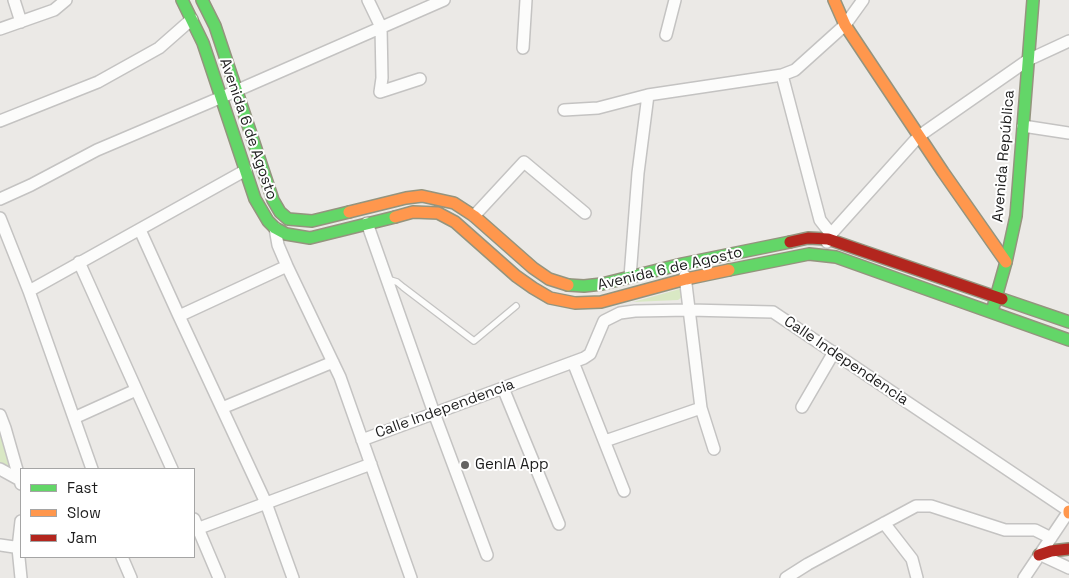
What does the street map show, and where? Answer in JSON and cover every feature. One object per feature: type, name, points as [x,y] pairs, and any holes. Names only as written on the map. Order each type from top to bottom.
[{"type":"main road","name":"Avenida 6 de Agosto","points":[[182,0],[203,43],[257,204],[268,221],[275,228],[286,234],[310,238],[413,212],[438,213],[455,222],[530,286],[550,298],[575,303],[601,302],[686,279],[809,254],[824,255],[836,257],[1069,340]]},
{"type":"main road","name":"Avenida 6 de Agosto","points":[[202,0],[215,26],[272,198],[280,212],[288,219],[312,221],[406,198],[422,196],[441,199],[454,203],[474,216],[549,280],[567,285],[584,286],[602,284],[682,264],[808,238],[830,236],[1069,322]]},
{"type":"main road","points":[[834,0],[845,25],[1006,262]]},
{"type":"main road","name":"Avenida República","points":[[991,312],[997,297],[1016,216],[1033,0]]},
{"type":"main road","points":[[257,204],[272,198]]},
{"type":"main road","points":[[438,213],[441,199]]},
{"type":"main road","points":[[275,228],[293,220]]},
{"type":"main road","points":[[530,286],[540,273]]},
{"type":"main road","points":[[1039,555],[1051,551],[1069,549]]},
{"type":"street","points":[[14,0],[21,22]]},
{"type":"street","points":[[0,29],[54,10],[66,0]]},
{"type":"street","points":[[368,0],[381,27],[382,78],[380,92],[420,79]]},
{"type":"street","points":[[0,199],[97,150],[444,0]]},
{"type":"street","points":[[523,48],[526,0]]},
{"type":"street","points":[[666,35],[675,0]]},
{"type":"street","points":[[564,110],[598,108],[648,95],[782,75],[795,70],[845,25],[864,0]]},
{"type":"street","points":[[0,121],[98,82],[159,48],[192,19]]},
{"type":"street","points":[[824,255],[830,236],[919,136],[1028,60],[1069,41]]},
{"type":"street","points":[[782,75],[820,220],[830,236]]},
{"type":"street","points":[[630,277],[638,173],[648,95]]},
{"type":"street","points":[[1023,126],[1069,133]]},
{"type":"street","points":[[474,216],[524,162],[585,212]]},
{"type":"street","points":[[29,291],[246,170]]},
{"type":"street","points":[[0,218],[29,291],[92,468]]},
{"type":"street","points":[[367,223],[434,413],[487,555]]},
{"type":"street","points":[[275,228],[278,245],[287,266],[340,377],[411,578]]},
{"type":"street","points":[[140,230],[266,503],[293,578]]},
{"type":"street","points":[[79,262],[172,468]]},
{"type":"street","points":[[682,264],[686,279],[700,408],[714,449]]},
{"type":"street","points":[[179,316],[287,266]]},
{"type":"street","name":"Calle Independencia","points":[[362,440],[590,354],[604,321],[612,316],[634,310],[774,312],[1069,512]]},
{"type":"street","points":[[802,407],[834,352]]},
{"type":"street","points":[[222,408],[333,362]]},
{"type":"street","points":[[573,362],[624,491]]},
{"type":"street","points":[[502,388],[559,524]]},
{"type":"street","points":[[74,418],[136,390]]},
{"type":"street","points":[[605,441],[700,408]]},
{"type":"street","points":[[0,415],[6,428],[20,478]]},
{"type":"street","points":[[219,578],[195,526],[266,503],[371,464]]},
{"type":"street","points":[[0,469],[20,481]]},
{"type":"street","points":[[786,578],[808,564],[916,506],[931,506],[1005,530],[1035,530],[1050,538]]},
{"type":"street","points":[[1024,578],[1069,512]]},
{"type":"street","points":[[884,523],[912,559],[917,578]]},
{"type":"street","points":[[0,545],[20,548]]},
{"type":"street","points":[[1039,555],[1069,568]]},
{"type":"street","points":[[21,558],[22,578]]},
{"type":"street","points":[[122,558],[131,578]]},
{"type":"lane","points":[[387,279],[397,282],[474,341],[516,306]]},
{"type":"green space","points":[[680,289],[682,297],[678,300],[633,302]]},
{"type":"green space","points":[[0,415],[20,480],[0,469]]},
{"type":"traffic: fast","points":[[182,0],[203,43],[255,199],[268,221],[275,228],[286,234],[310,238],[395,217]]},
{"type":"traffic: fast","points":[[202,0],[215,26],[273,200],[280,212],[288,219],[312,221],[349,212]]},
{"type":"traffic: fast","points":[[993,308],[1016,216],[1033,0]]},
{"type":"traffic: fast","points":[[568,285],[602,284],[682,264],[790,242]]},
{"type":"traffic: fast","points":[[729,270],[809,254],[836,257],[1069,340]]},
{"type":"traffic: fast","points":[[1002,299],[1069,322]]},
{"type":"traffic: slow","points":[[834,0],[845,25],[943,172],[1006,262]]},
{"type":"traffic: slow","points":[[349,212],[422,196],[454,203],[474,216],[533,268],[549,279],[568,285]]},
{"type":"traffic: slow","points":[[395,217],[413,212],[438,213],[455,222],[516,276],[533,288],[550,298],[575,303],[601,302],[686,279],[729,270]]},
{"type":"traffic: jam","points":[[790,242],[808,238],[828,239],[1002,299]]},
{"type":"traffic: jam","points":[[1039,555],[1051,551],[1069,549]]},
{"type":"place","name":"GenIA App","points":[[465,465]]}]
